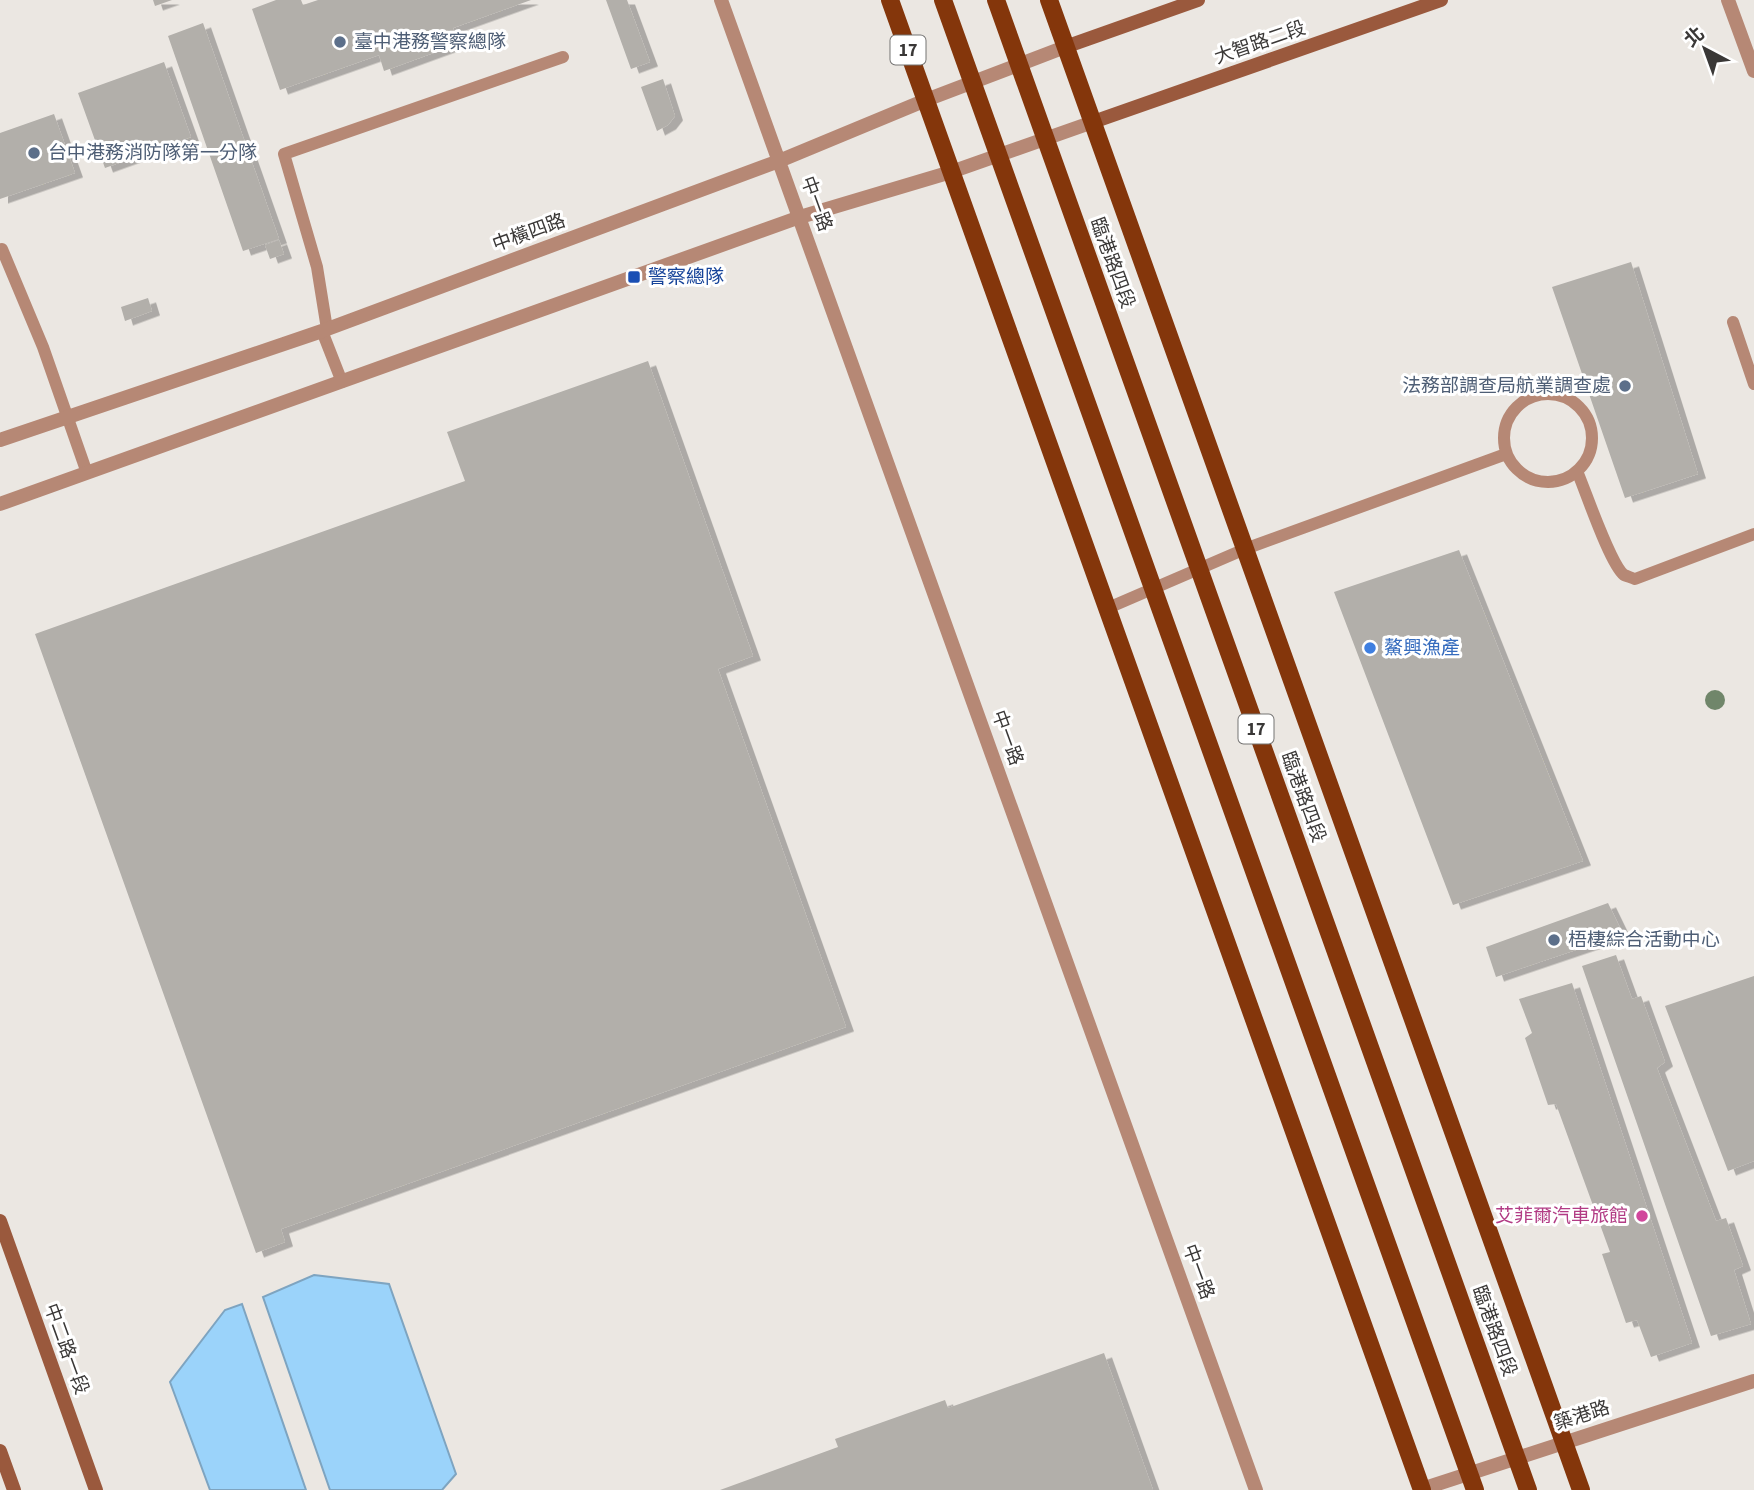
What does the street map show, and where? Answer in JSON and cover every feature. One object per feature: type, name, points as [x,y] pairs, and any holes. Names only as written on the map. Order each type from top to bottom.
[{"type":"main road","name":"17","points":[[890,0],[1422,1489]]},
{"type":"main road","name":"17","points":[[943,0],[1472,1482]]},
{"type":"main road","name":"臨港路四段","points":[[996,0],[1528,1490]]},
{"type":"main road","name":"臨港路四段","points":[[1049,0],[1581,1490]]},
{"type":"street","name":"中一路","points":[[722,0],[1255,1490]]},
{"type":"street","points":[[1066,47],[1198,0]]},
{"type":"street","name":"大智路二段","points":[[1093,122],[1441,0]]},
{"type":"street","points":[[1728,0],[1754,71]]},
{"type":"street","name":"中橫四路","points":[[0,440],[325,330],[779,161],[926,100],[1066,47]]},
{"type":"street","points":[[0,504],[800,217],[951,172],[1093,122]]},
{"type":"street","name":"中二路一段","points":[[0,1221],[96,1490]]},
{"type":"street","name":"築港路","points":[[1422,1489],[1472,1482],[1517,1458],[1754,1381]]},
{"type":"street","points":[[0,1451],[14,1490]]},
{"type":"lane","points":[[342,382],[325,330],[317,267],[284,154],[563,57]]},
{"type":"lane","points":[[2,249],[43,347],[87,473]]},
{"type":"lane","points":[[1733,322],[1754,384]]},
{"type":"lane","points":[[1550,394],[1567,398],[1581,408],[1589,424],[1592,441],[1588,458],[1577,471],[1562,481],[1545,483],[1528,479],[1514,469],[1506,454],[1503,436],[1507,419],[1518,406],[1533,397],[1550,394]]},
{"type":"lane","points":[[1108,608],[1245,548],[1506,454]]},
{"type":"lane","points":[[1577,471],[1611,554],[1625,576],[1635,579],[1754,534]]},
{"type":"water","points":[[314,1275],[389,1284],[456,1474],[442,1490],[330,1490],[263,1297]]},
{"type":"water","points":[[242,1304],[306,1490],[210,1490],[170,1382],[225,1310]]},
{"type":"building","points":[[153,0],[172,0],[155,6]]},
{"type":"building","name":"臺中港務警察總隊","points":[[276,0],[301,0],[303,5],[318,0],[531,0],[453,28],[458,44],[384,71],[379,55],[280,90],[252,9]]},
{"type":"building","points":[[606,0],[627,0],[650,62],[631,69]]},
{"type":"building","points":[[203,23],[279,239],[243,251],[168,36]]},
{"type":"building","points":[[164,62],[191,137],[105,168],[78,93]]},
{"type":"building","points":[[663,79],[675,116],[668,125],[657,131],[641,87]]},
{"type":"building","name":"台中港務消防隊第一分隊","points":[[54,114],[75,173],[0,199],[0,133]]},
{"type":"building","points":[[279,240],[284,254],[270,259],[265,245]]},
{"type":"building","points":[[1631,262],[1698,474],[1625,498],[1552,287]]},
{"type":"building","points":[[148,298],[152,311],[125,321],[121,307]]},
{"type":"building","points":[[648,361],[753,656],[718,669],[846,1027],[281,1229],[285,1242],[256,1253],[35,634],[465,481],[447,432]]},
{"type":"building","points":[[1459,550],[1583,861],[1453,905],[1334,592]]},
{"type":"building","name":"梧棲綜合活動中心","points":[[1608,903],[1623,934],[1496,977],[1486,947]]},
{"type":"building","points":[[1616,955],[1632,999],[1641,996],[1665,1062],[1657,1068],[1716,1221],[1726,1218],[1743,1266],[1734,1270],[1751,1324],[1711,1336],[1582,966]]},
{"type":"building","points":[[1754,976],[1754,1161],[1728,1171],[1665,1006]]},
{"type":"building","points":[[1572,983],[1692,1343],[1651,1357],[1637,1320],[1626,1323],[1602,1254],[1610,1252],[1556,1104],[1548,1105],[1525,1038],[1532,1033],[1519,999]]},
{"type":"building","points":[[1104,1353],[1153,1490],[720,1490],[838,1447],[835,1439],[945,1400],[948,1408]]},
{"type":"place","name":"臺中港務警察總隊","points":[[340,42]]},
{"type":"place","name":"台中港務消防隊第一分隊","points":[[34,153]]},
{"type":"place","name":"警察總隊","points":[[634,277]]},
{"type":"place","name":"法務部調查局航業調查處","points":[[1625,386]]},
{"type":"place","name":"鰲興漁產","points":[[1370,648]]},
{"type":"place","name":"梧棲綜合活動中心","points":[[1554,940]]},
{"type":"place","name":"艾菲爾汽車旅館","points":[[1642,1216]]}]
